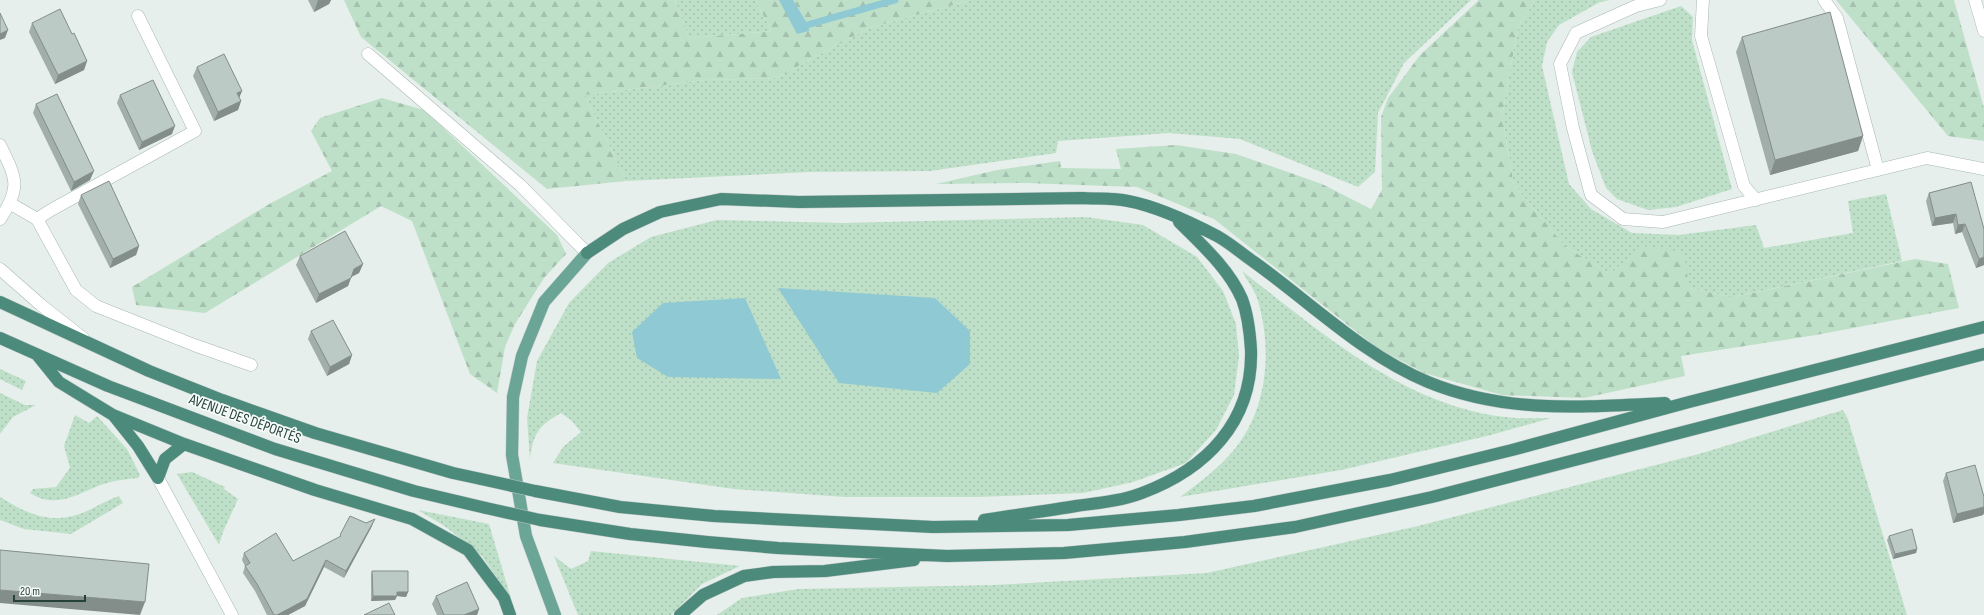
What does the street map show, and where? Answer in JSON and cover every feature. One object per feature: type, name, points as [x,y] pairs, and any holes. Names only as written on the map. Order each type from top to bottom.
[{"type":"highway","points":[[587,253],[623,229],[660,212],[721,199],[799,202],[1083,198],[1128,201],[1173,216],[1218,237],[1366,347],[1398,367],[1427,382],[1458,393],[1510,404],[1572,407],[1689,402]]},
{"type":"highway","points":[[933,527],[1106,502],[1141,493],[1172,479],[1198,462],[1218,444],[1236,419],[1246,392],[1251,364],[1250,330],[1242,300],[1227,274],[1206,249],[1173,216]]},
{"type":"highway","name":"AVENUE DES DÉPORTÉS","points":[[0,302],[133,363],[222,400],[315,433],[453,473],[535,491],[620,507],[714,516],[933,527]]},
{"type":"highway","points":[[933,527],[1068,525],[1179,515],[1254,506],[1390,480],[1512,450],[1689,402],[1984,327]]},
{"type":"highway","name":"AVENUE DES DÉPORTÉS","points":[[0,338],[108,386],[275,449],[414,491],[486,508],[540,520],[630,534],[778,548],[947,556]]},
{"type":"highway","points":[[680,615],[703,595],[744,576],[773,572],[825,571],[947,556],[1064,553],[1185,542],[1295,527],[1432,498],[1984,354]]},
{"type":"highway","points":[[38,356],[59,382],[91,400],[113,415],[184,444],[315,490],[412,520],[468,550],[504,598],[510,615]]},
{"type":"highway","points":[[113,415],[138,446],[158,478]]},
{"type":"highway","points":[[158,478],[165,459],[184,444]]},
{"type":"main road","points":[[555,615],[526,536],[512,455],[513,397],[522,356],[544,302],[587,253]]},
{"type":"street","points":[[1660,0],[1636,6],[1576,33],[1560,64],[1573,128],[1591,195],[1623,219],[1663,222],[1927,158],[1984,169]]},
{"type":"street","points":[[1703,0],[1701,36],[1744,186],[1756,200]]},
{"type":"street","points":[[1824,0],[1837,18],[1878,170]]},
{"type":"street","points":[[1975,0],[1984,31]]},
{"type":"street","points":[[37,219],[195,131],[138,16]]},
{"type":"street","points":[[368,54],[520,185],[587,253]]},
{"type":"street","points":[[0,145],[12,171],[15,189],[11,204],[0,219]]},
{"type":"street","points":[[11,204],[37,219],[76,290],[96,306],[165,334],[251,365]]},
{"type":"street","name":"AVENUE DES DÉPORTÉS","points":[[0,269],[41,306],[95,346]]},
{"type":"street","points":[[158,478],[232,615]]},
{"type":"green space","points":[[344,0],[675,0],[689,38],[772,31],[755,0],[971,0],[869,28],[776,78],[705,80],[585,95],[626,181],[547,189],[361,37]]},
{"type":"green space","points":[[675,0],[755,0],[772,31],[689,38]]},
{"type":"green space","points":[[971,0],[1471,0],[1404,63],[1378,113],[1375,172],[1358,187],[1240,139],[1169,133],[1058,141],[1056,153],[930,171],[810,172],[626,181],[585,95],[705,80],[776,78],[869,28]]},
{"type":"green space","points":[[1479,0],[1535,0],[1518,27],[1502,116],[1514,185],[1565,246],[1610,274],[1642,246],[1684,252],[1689,288],[1733,297],[1915,259],[1948,264],[1959,308],[1816,335],[1681,356],[1685,376],[1584,398],[1502,395],[1424,373],[1377,348],[1214,219],[1137,187],[1026,183],[936,184],[997,170],[1060,161],[1061,168],[1121,169],[1116,149],[1176,145],[1236,154],[1322,184],[1371,209],[1382,190],[1381,117],[1388,98],[1420,55]]},
{"type":"green space","points":[[1535,0],[1610,0],[1600,2],[1559,25],[1547,42],[1542,66],[1569,184],[1591,209],[1632,233],[1679,235],[1756,225],[1764,248],[1853,233],[1848,201],[1886,194],[1902,261],[1733,297],[1689,288],[1642,247],[1610,274],[1565,246],[1514,185],[1502,116],[1518,27]]},
{"type":"green space","points":[[1836,0],[1954,0],[1984,108],[1984,141],[1948,136]]},
{"type":"green space","points":[[1681,6],[1693,17],[1692,40],[1732,189],[1676,207],[1648,210],[1617,199],[1606,188],[1592,151],[1572,72],[1577,52],[1591,37]]},
{"type":"green space","points":[[382,98],[424,110],[557,235],[566,254],[544,278],[515,324],[505,347],[497,393],[470,374],[412,221],[381,206],[205,313],[136,305],[132,287],[271,203],[332,171],[311,131],[320,118]]},
{"type":"green space","points":[[1086,217],[1143,225],[1197,257],[1223,291],[1236,324],[1239,356],[1234,395],[1216,430],[1186,463],[1133,482],[1083,493],[978,497],[845,497],[734,489],[553,463],[563,447],[581,432],[572,421],[561,413],[553,417],[538,431],[531,450],[530,459],[527,418],[537,361],[569,303],[608,263],[651,237],[717,220],[843,223]]},
{"type":"green space","points":[[1242,271],[1333,341],[1398,382],[1432,398],[1468,410],[1511,418],[1551,418],[1491,435],[1341,470],[1180,497],[1215,470],[1233,451],[1245,435],[1254,417],[1260,398],[1266,358],[1265,337],[1257,298]]},
{"type":"green space","points":[[0,369],[26,381],[22,390],[0,379]]},
{"type":"green space","points":[[0,393],[25,405],[36,405],[13,417],[0,434]]},
{"type":"green space","points":[[1843,410],[1848,419],[1907,615],[717,615],[742,598],[799,589],[994,585],[1207,573],[1418,526],[1699,454]]},
{"type":"green space","points":[[75,415],[89,423],[97,416],[127,449],[140,475],[138,478],[119,480],[97,486],[69,498],[60,500],[41,498],[30,493],[33,489],[56,487],[70,468],[64,446]]},
{"type":"green space","points":[[192,472],[225,487],[224,489],[238,499],[223,532],[219,545],[177,474]]},
{"type":"green space","points":[[119,496],[123,503],[71,534],[24,529],[0,520],[0,497],[27,512],[55,518],[82,513]]},
{"type":"green space","points":[[418,510],[489,524],[511,598],[482,556],[446,527]]},
{"type":"green space","points":[[591,551],[740,566],[702,584],[671,615],[578,615],[554,556],[571,569],[588,561]]},
{"type":"water","points":[[779,0],[793,0],[808,25],[809,31],[797,34]]},
{"type":"water","points":[[778,288],[935,298],[970,331],[970,364],[937,393],[839,383]]},
{"type":"water","points":[[745,298],[781,379],[668,377],[637,358],[632,332],[663,303]]},
{"type":"building","points":[[60,9],[72,34],[74,33],[87,61],[58,75],[32,23]]},
{"type":"building","points":[[1830,12],[1863,136],[1775,160],[1742,37]]},
{"type":"building","points":[[0,13],[8,30],[0,34]]},
{"type":"building","points":[[224,54],[242,91],[237,93],[241,101],[218,112],[197,67]]},
{"type":"building","points":[[153,80],[175,126],[142,142],[120,95]]},
{"type":"building","points":[[57,94],[94,171],[74,182],[36,104]]},
{"type":"building","points":[[109,181],[139,246],[113,259],[81,195]]},
{"type":"building","points":[[1971,182],[1984,229],[1984,257],[1979,259],[1965,224],[1958,225],[1956,214],[1935,218],[1929,193]]},
{"type":"building","points":[[345,231],[363,264],[354,269],[351,278],[319,294],[300,256]]},
{"type":"building","points":[[333,320],[352,355],[330,367],[311,331]]},
{"type":"building","points":[[1975,465],[1984,497],[1984,507],[1957,514],[1946,473]]},
{"type":"building","points":[[350,516],[366,523],[375,519],[346,571],[326,560],[307,599],[277,615],[274,615],[245,566],[250,563],[244,553],[276,533],[293,561],[341,536],[340,535]]},
{"type":"building","points":[[1912,529],[1917,549],[1895,554],[1889,536]]},
{"type":"building","points":[[0,550],[149,564],[145,602],[0,590]]},
{"type":"building","points":[[372,571],[408,571],[408,592],[397,592],[397,596],[373,596]]},
{"type":"building","points":[[467,582],[479,609],[464,615],[444,615],[436,596]]},
{"type":"building","points":[[389,603],[395,615],[364,615]]},
{"type":"waterway","points":[[800,27],[895,0]]}]
